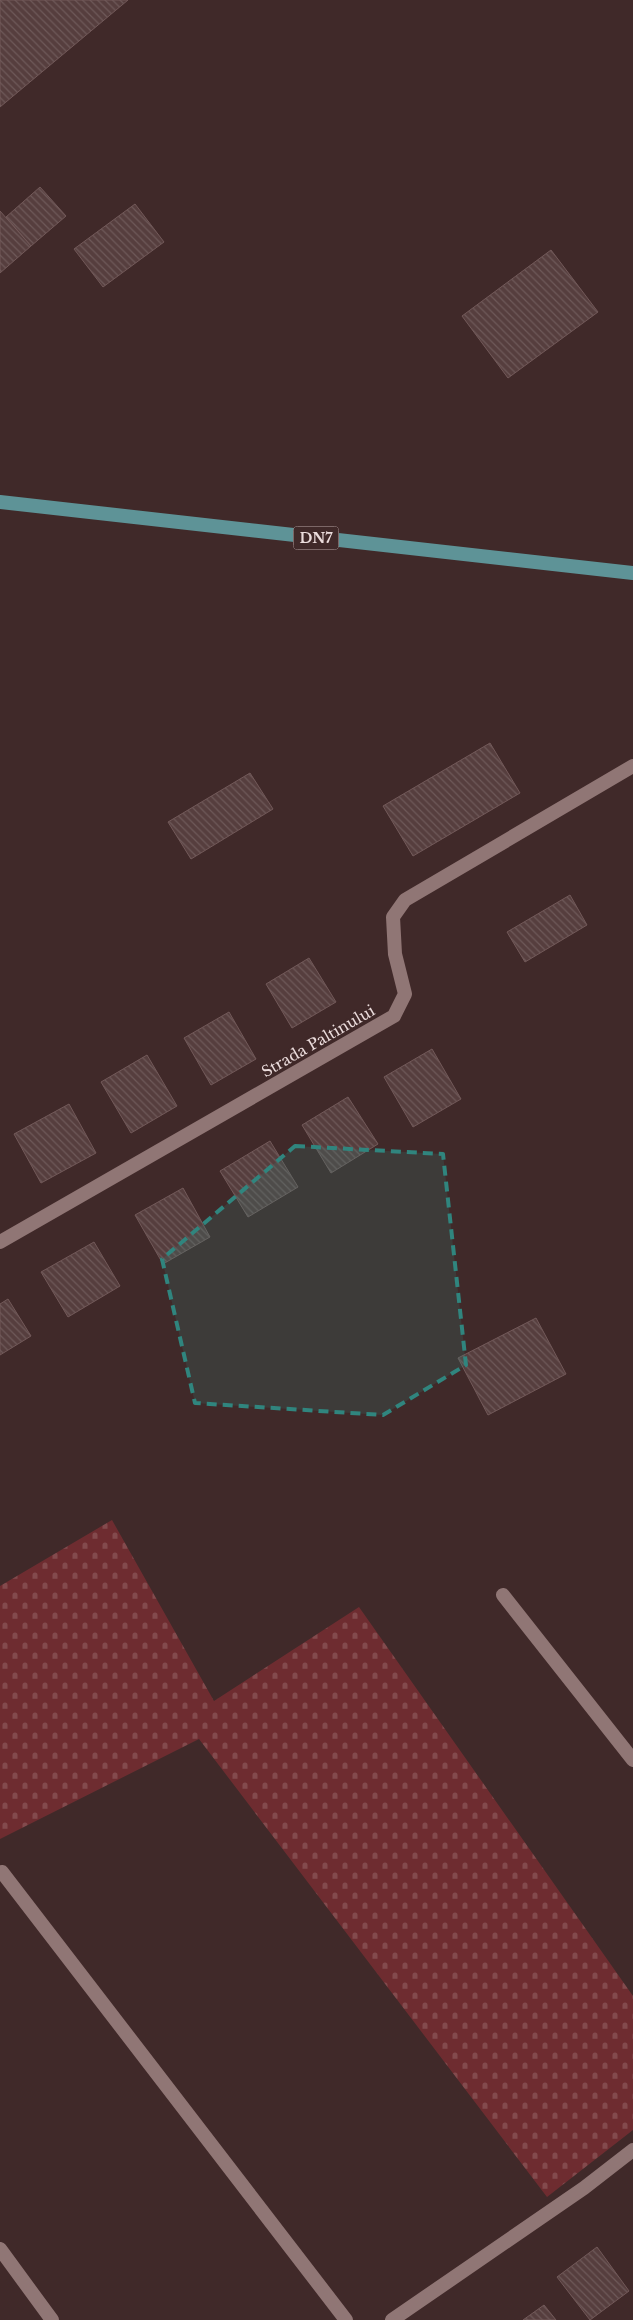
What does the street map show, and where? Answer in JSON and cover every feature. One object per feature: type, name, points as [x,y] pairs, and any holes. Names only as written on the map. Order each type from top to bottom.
[{"type":"main road","name":"DN7","points":[[0,502],[633,573]]},
{"type":"street","name":"Strada Paltinului","points":[[0,1242],[394,1016],[405,994],[395,954],[393,917],[405,900],[633,766]]},
{"type":"street","points":[[503,1595],[633,1760]]},
{"type":"street","points":[[2,1872],[346,2320]]},
{"type":"street","points":[[392,2320],[584,2188],[633,2150]]},
{"type":"street","points":[[0,2249],[52,2320]]},
{"type":"highlighted area","points":[[295,1146],[443,1154],[466,1365],[383,1415],[195,1403],[162,1259]]},
{"type":"green space","points":[[112,1520],[214,1701],[359,1607],[633,1996],[633,2130],[547,2197],[199,1739],[0,1839],[0,1586]]},
{"type":"building","points":[[0,0],[128,0],[0,107]]},
{"type":"building","points":[[40,187],[66,216],[31,246],[6,217]]},
{"type":"building","points":[[135,204],[164,242],[103,287],[74,249]]},
{"type":"building","points":[[0,211],[31,246],[0,273]]},
{"type":"building","points":[[551,250],[598,312],[508,378],[462,316]]},
{"type":"building","points":[[490,743],[520,793],[413,856],[383,806]]},
{"type":"building","points":[[250,773],[273,809],[191,859],[168,822]]},
{"type":"building","points":[[570,895],[587,925],[525,962],[507,932]]},
{"type":"building","points":[[309,958],[336,1002],[292,1028],[266,984]]},
{"type":"building","points":[[229,1012],[256,1059],[211,1085],[184,1038]]},
{"type":"building","points":[[432,1049],[461,1099],[413,1127],[384,1077]]},
{"type":"building","points":[[147,1055],[177,1106],[131,1133],[101,1082]]},
{"type":"building","points":[[348,1097],[378,1144],[331,1173],[302,1125]]},
{"type":"building","points":[[69,1104],[96,1153],[41,1183],[14,1134]]},
{"type":"building","points":[[270,1141],[298,1187],[248,1217],[220,1171]]},
{"type":"building","points":[[183,1188],[210,1237],[163,1264],[135,1215]]},
{"type":"building","points":[[94,1242],[120,1286],[68,1317],[41,1272]]},
{"type":"building","points":[[8,1299],[31,1336],[0,1355],[0,1304]]},
{"type":"building","points":[[536,1318],[566,1374],[488,1415],[458,1358]]},
{"type":"building","points":[[597,2247],[629,2291],[590,2320],[557,2277]]},
{"type":"building","points":[[544,2305],[556,2320],[523,2320]]}]
